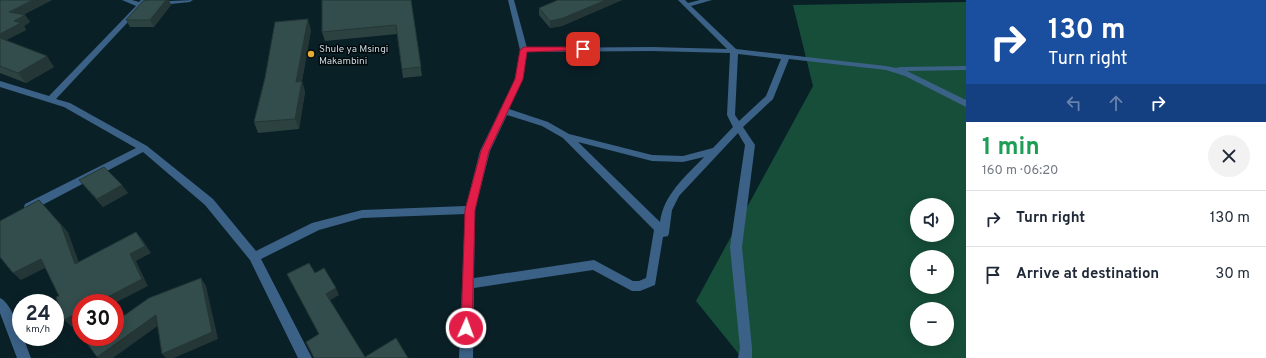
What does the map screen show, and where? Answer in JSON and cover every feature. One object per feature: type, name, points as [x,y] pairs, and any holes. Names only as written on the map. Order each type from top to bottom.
[{"type":"street","points":[[124,0],[143,3],[190,0]]},
{"type":"street","points":[[466,358],[470,210],[485,151],[519,79],[524,50],[511,0]]},
{"type":"street","points":[[684,2],[709,0]]},
{"type":"street","points":[[684,2],[734,51],[731,115],[738,127],[748,138],[750,145],[736,247],[746,348],[745,358]]},
{"type":"street","points":[[51,99],[143,3]]},
{"type":"street","points":[[524,50],[652,49],[734,51],[886,68],[966,68]]},
{"type":"street","points":[[664,233],[668,210],[675,194],[738,127],[773,93],[786,56]]},
{"type":"street","points":[[886,68],[908,74],[966,104]]},
{"type":"street","points":[[0,84],[67,105],[144,148],[209,202],[254,257],[305,358]]},
{"type":"street","points":[[505,110],[545,124],[566,136],[664,233]]},
{"type":"street","points":[[566,136],[652,158],[683,159],[716,151]]},
{"type":"street","points":[[20,212],[144,148]]},
{"type":"street","points":[[254,257],[316,226],[362,214],[470,210]]},
{"type":"street","points":[[468,284],[594,265],[632,286],[640,286],[651,281],[659,230],[664,233]]},
{"type":"street","points":[[0,303],[6,312],[24,358]]},
{"type":"green space","points":[[966,2],[966,358],[742,358],[696,301],[813,86],[793,5]]},
{"type":"building","points":[[0,0],[33,0],[9,12],[25,15],[14,21],[21,23],[0,34]]},
{"type":"building","points":[[166,0],[150,20],[126,20],[143,1]]},
{"type":"building","points":[[322,0],[411,0],[421,67],[402,69],[396,25],[322,32]]},
{"type":"building","points":[[558,0],[606,0],[563,18],[550,21],[539,8]]},
{"type":"building","points":[[308,19],[296,82],[302,81],[295,119],[254,122],[265,78],[275,22]]},
{"type":"building","points":[[0,38],[47,56],[18,73],[0,66]]},
{"type":"building","points":[[104,167],[122,185],[97,199],[79,180]]},
{"type":"building","points":[[39,200],[61,225],[75,264],[136,232],[145,246],[130,254],[142,279],[113,294],[72,294],[72,316],[64,320],[64,294],[58,294],[41,259],[13,273],[0,257],[0,221]]},
{"type":"building","points":[[309,263],[315,273],[324,268],[336,288],[326,294],[365,357],[396,338],[408,358],[314,358],[306,342],[319,334],[287,274]]},
{"type":"building","points":[[201,278],[212,332],[162,354],[156,315],[124,338],[124,316],[149,298]]},
{"type":"building","points":[[89,346],[112,346],[97,357]]},
{"type":"place","name":"Shule ya Msingi Makambini","points":[[311,54]]},
{"type":"route","points":[[466,328],[470,210],[485,151],[519,79],[524,50],[583,49]]}]
